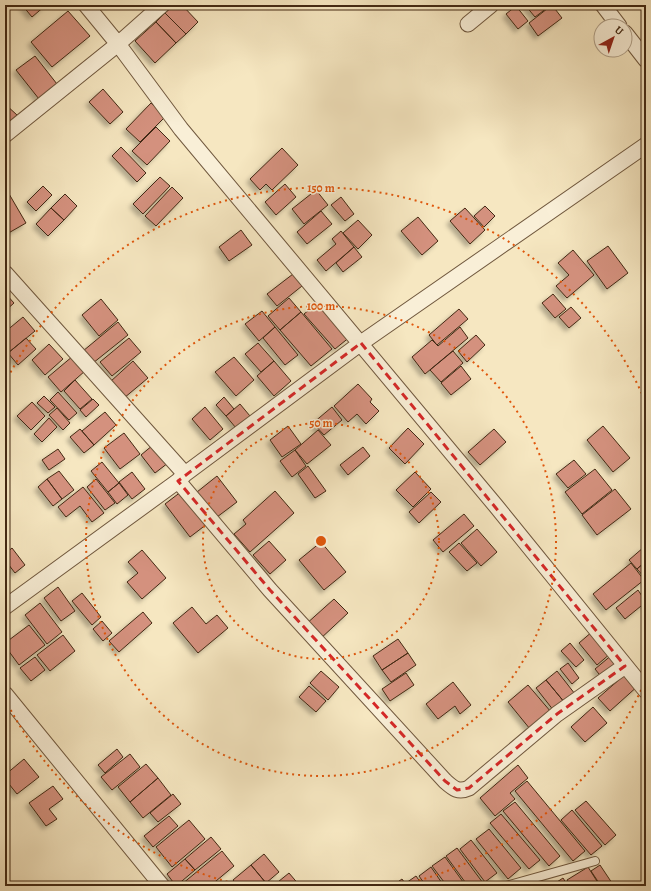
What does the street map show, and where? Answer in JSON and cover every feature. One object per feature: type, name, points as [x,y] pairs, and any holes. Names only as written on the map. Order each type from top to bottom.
[{"type":"street","points":[[86,5],[118,44],[181,129],[496,506],[646,691]]},
{"type":"street","points":[[5,135],[118,44],[162,5]]},
{"type":"street","points":[[468,24],[491,5]]},
{"type":"street","points":[[603,5],[613,18]]},
{"type":"street","points":[[633,43],[646,60]]},
{"type":"street","points":[[5,607],[182,477],[360,343],[646,145]]},
{"type":"street","points":[[5,273],[182,477],[270,590],[445,782],[457,790],[469,788],[557,714],[625,666]]},
{"type":"street","points":[[5,694],[162,886]]},
{"type":"lane","points":[[506,886],[595,860]]},
{"type":"highlighted area","points":[[361,343],[625,666],[557,714],[469,788],[457,790],[445,781],[270,590],[178,481]]},
{"type":"building","points":[[22,5],[46,5],[32,17]]},
{"type":"building","points":[[174,5],[182,5],[198,22],[186,34],[165,13]]},
{"type":"building","points":[[525,5],[551,5],[535,17]]},
{"type":"building","points":[[552,5],[562,18],[538,36],[529,23]]},
{"type":"building","points":[[516,6],[528,21],[518,29],[506,14]]},
{"type":"building","points":[[68,11],[90,36],[52,67],[31,42]]},
{"type":"building","points":[[165,13],[186,34],[176,43],[156,22]]},
{"type":"building","points":[[156,22],[176,43],[155,63],[135,41]]},
{"type":"building","points":[[35,56],[57,84],[39,99],[16,70]]},
{"type":"building","points":[[103,89],[123,112],[110,124],[89,102]]},
{"type":"building","points":[[151,103],[165,117],[140,142],[126,129]]},
{"type":"building","points":[[5,104],[17,115],[5,128]]},
{"type":"building","points":[[156,127],[170,141],[147,165],[132,151]]},
{"type":"building","points":[[121,147],[146,173],[137,182],[112,156]]},
{"type":"building","points":[[282,148],[298,165],[272,190],[266,184],[260,190],[250,179]]},
{"type":"building","points":[[160,177],[170,186],[143,214],[133,204]]},
{"type":"building","points":[[285,184],[296,197],[276,215],[265,202]]},
{"type":"building","points":[[43,186],[52,195],[36,211],[27,202]]},
{"type":"building","points":[[5,187],[26,223],[5,235]]},
{"type":"building","points":[[172,187],[183,198],[156,226],[145,216]]},
{"type":"building","points":[[316,190],[328,205],[304,224],[292,209]]},
{"type":"building","points":[[65,194],[77,206],[64,220],[51,208]]},
{"type":"building","points":[[341,197],[354,214],[345,221],[331,205]]},
{"type":"building","points":[[485,206],[495,216],[484,227],[474,216]]},
{"type":"building","points":[[51,208],[64,220],[48,236],[36,224]]},
{"type":"building","points":[[465,208],[485,230],[470,244],[450,221]]},
{"type":"building","points":[[321,211],[332,224],[307,244],[297,232]]},
{"type":"building","points":[[418,217],[438,241],[422,255],[401,231]]},
{"type":"building","points":[[358,220],[372,235],[358,249],[343,233]]},
{"type":"building","points":[[241,230],[252,245],[229,261],[219,247]]},
{"type":"building","points":[[341,231],[354,247],[326,271],[317,260],[336,244],[332,239]]},
{"type":"building","points":[[608,246],[628,273],[607,289],[587,261]]},
{"type":"building","points":[[354,247],[362,257],[343,272],[336,263]]},
{"type":"building","points":[[573,250],[594,275],[567,298],[556,286],[569,275],[558,263]]},
{"type":"building","points":[[293,274],[302,286],[277,306],[267,294]]},
{"type":"building","points":[[5,293],[14,303],[5,311]]},
{"type":"building","points":[[553,294],[566,309],[555,318],[542,303]]},
{"type":"building","points":[[289,298],[301,312],[280,330],[268,316]]},
{"type":"building","points":[[101,299],[118,320],[99,336],[82,315]]},
{"type":"building","points":[[320,301],[351,336],[335,349],[304,314]]},
{"type":"building","points":[[571,307],[581,318],[569,328],[559,317]]},
{"type":"building","points":[[459,309],[468,319],[437,345],[429,335]]},
{"type":"building","points":[[262,311],[275,327],[259,341],[245,324]]},
{"type":"building","points":[[301,312],[332,349],[311,366],[280,330]]},
{"type":"building","points":[[23,317],[35,331],[8,353],[5,350],[5,332]]},
{"type":"building","points":[[118,322],[128,335],[93,363],[83,351]]},
{"type":"building","points":[[275,327],[298,355],[285,365],[263,338]]},
{"type":"building","points":[[460,327],[468,338],[425,374],[412,357],[432,340],[438,346]]},
{"type":"building","points":[[476,335],[485,345],[467,362],[458,351]]},
{"type":"building","points":[[26,338],[36,349],[18,365],[8,353]]},
{"type":"building","points":[[129,338],[141,352],[112,376],[100,362]]},
{"type":"building","points":[[258,343],[274,361],[261,372],[245,354]]},
{"type":"building","points":[[49,344],[63,359],[45,375],[32,360]]},
{"type":"building","points":[[453,351],[463,363],[441,382],[430,370]]},
{"type":"building","points":[[73,356],[85,371],[61,392],[48,377]]},
{"type":"building","points":[[234,357],[254,380],[236,396],[215,372]]},
{"type":"building","points":[[133,361],[148,378],[124,398],[110,382]]},
{"type":"building","points":[[274,361],[291,381],[274,396],[257,376]]},
{"type":"building","points":[[461,366],[471,379],[451,395],[441,383]]},
{"type":"building","points":[[75,380],[92,399],[80,409],[64,391]]},
{"type":"building","points":[[358,384],[372,399],[370,402],[379,411],[366,424],[357,414],[348,422],[334,406]]},
{"type":"building","points":[[58,392],[77,413],[69,420],[50,400]]},
{"type":"building","points":[[44,396],[55,407],[48,413],[37,403]]},
{"type":"building","points":[[224,397],[234,409],[226,416],[216,405]]},
{"type":"building","points":[[93,399],[99,405],[86,417],[80,410]]},
{"type":"building","points":[[32,402],[45,416],[31,430],[17,416]]},
{"type":"building","points":[[240,404],[250,416],[236,428],[226,416]]},
{"type":"building","points":[[205,407],[223,429],[210,440],[192,419]]},
{"type":"building","points":[[332,407],[342,420],[324,435],[313,423]]},
{"type":"building","points":[[57,408],[70,423],[63,430],[49,415]]},
{"type":"building","points":[[105,412],[116,425],[94,445],[82,431]]},
{"type":"building","points":[[49,418],[57,427],[42,442],[34,434]]},
{"type":"building","points":[[288,426],[301,444],[282,457],[270,440]]},
{"type":"building","points":[[603,426],[630,458],[613,472],[587,440]]},
{"type":"building","points":[[408,428],[424,444],[405,464],[389,448]]},
{"type":"building","points":[[80,429],[94,445],[84,453],[70,437]]},
{"type":"building","points":[[494,429],[506,442],[480,465],[468,452]]},
{"type":"building","points":[[318,430],[331,445],[307,464],[295,450]]},
{"type":"building","points":[[124,433],[140,454],[120,469],[104,448]]},
{"type":"building","points":[[153,445],[168,463],[155,473],[141,455]]},
{"type":"building","points":[[363,447],[370,456],[348,475],[340,465]]},
{"type":"building","points":[[58,449],[65,459],[49,470],[42,460]]},
{"type":"building","points":[[295,450],[306,466],[292,477],[280,461]]},
{"type":"building","points":[[574,460],[586,474],[568,488],[556,474]]},
{"type":"building","points":[[102,462],[119,483],[108,492],[91,471]]},
{"type":"building","points":[[308,466],[326,491],[315,498],[298,474]]},
{"type":"building","points":[[595,469],[612,490],[582,514],[565,492]]},
{"type":"building","points":[[59,471],[74,490],[62,499],[47,479]]},
{"type":"building","points":[[132,472],[145,489],[132,499],[119,482]]},
{"type":"building","points":[[415,472],[431,489],[413,507],[396,490]]},
{"type":"building","points":[[217,476],[237,502],[217,517],[197,492]]},
{"type":"building","points":[[47,479],[62,499],[53,506],[38,487]]},
{"type":"building","points":[[96,479],[115,503],[105,510],[87,487]]},
{"type":"building","points":[[119,483],[128,495],[117,504],[108,492]]},
{"type":"building","points":[[83,487],[104,513],[92,522],[80,506],[66,517],[58,507]]},
{"type":"building","points":[[615,489],[631,509],[597,535],[582,515]]},
{"type":"building","points":[[182,491],[207,524],[190,537],[165,504]]},
{"type":"building","points":[[275,491],[294,513],[250,552],[234,534],[246,524],[243,520]]},
{"type":"building","points":[[431,492],[441,502],[419,523],[409,512]]},
{"type":"building","points":[[464,514],[474,526],[443,552],[433,540]]},
{"type":"building","points":[[477,529],[497,552],[481,566],[461,543]]},
{"type":"building","points":[[269,541],[286,560],[270,574],[253,555]]},
{"type":"building","points":[[321,542],[346,572],[324,590],[299,560]]},
{"type":"building","points":[[459,543],[477,563],[467,571],[449,552]]},
{"type":"building","points":[[644,547],[646,550],[646,561],[637,569],[629,560]]},
{"type":"building","points":[[12,548],[25,565],[15,573],[5,560],[5,554]]},
{"type":"building","points":[[142,550],[166,578],[142,599],[127,582],[138,573],[128,562]]},
{"type":"building","points":[[646,561],[646,579],[637,569]]},
{"type":"building","points":[[631,563],[644,580],[606,610],[593,594]]},
{"type":"building","points":[[58,587],[75,611],[61,621],[44,598]]},
{"type":"building","points":[[638,590],[646,602],[625,619],[616,608]]},
{"type":"building","points":[[82,593],[101,617],[92,625],[72,601]]},
{"type":"building","points":[[334,599],[348,613],[319,640],[305,625]]},
{"type":"building","points":[[40,603],[62,632],[47,644],[25,615]]},
{"type":"building","points":[[192,607],[206,624],[217,615],[228,628],[198,653],[173,623]]},
{"type":"building","points":[[143,612],[152,623],[119,652],[109,641]]},
{"type":"building","points":[[102,621],[112,633],[103,641],[93,629]]},
{"type":"building","points":[[29,625],[45,645],[19,665],[5,646],[5,643]]},
{"type":"building","points":[[593,631],[611,653],[597,665],[579,643]]},
{"type":"building","points":[[63,635],[75,651],[50,671],[37,655]]},
{"type":"building","points":[[398,639],[408,653],[382,670],[373,656]]},
{"type":"building","points":[[570,643],[584,660],[576,667],[561,651]]},
{"type":"building","points":[[408,653],[416,665],[391,682],[382,670]]},
{"type":"building","points":[[613,654],[622,663],[603,679],[595,669]]},
{"type":"building","points":[[35,657],[45,670],[31,681],[20,668]]},
{"type":"building","points":[[568,663],[579,678],[572,684],[560,669]]},
{"type":"building","points":[[321,671],[339,687],[328,700],[310,683]]},
{"type":"building","points":[[557,671],[575,694],[565,703],[546,680]]},
{"type":"building","points":[[628,672],[639,685],[610,711],[598,698]]},
{"type":"building","points":[[406,673],[414,685],[390,701],[382,689]]},
{"type":"building","points":[[546,680],[565,703],[554,711],[536,688]]},
{"type":"building","points":[[453,682],[471,705],[460,714],[455,706],[438,719],[426,704]]},
{"type":"building","points":[[528,685],[551,712],[530,729],[508,702]]},
{"type":"building","points":[[309,686],[326,701],[316,712],[299,697]]},
{"type":"building","points":[[593,707],[607,723],[585,742],[571,727]]},
{"type":"building","points":[[117,749],[123,757],[105,773],[98,765]]},
{"type":"building","points":[[130,754],[140,767],[112,790],[101,777]]},
{"type":"building","points":[[24,759],[39,777],[17,794],[5,779],[5,775]]},
{"type":"building","points":[[146,764],[158,778],[130,802],[118,787]]},
{"type":"building","points":[[518,765],[528,778],[510,793],[515,799],[495,816],[480,798]]},
{"type":"building","points":[[158,778],[171,795],[143,818],[130,802]]},
{"type":"building","points":[[527,781],[585,851],[573,861],[515,791]]},
{"type":"building","points":[[53,786],[63,799],[49,809],[57,819],[46,826],[29,803]]},
{"type":"building","points":[[173,794],[181,804],[158,822],[150,813]]},
{"type":"building","points":[[586,801],[616,835],[605,845],[575,810]]},
{"type":"building","points":[[515,802],[560,856],[549,866],[503,811]]},
{"type":"building","points":[[572,810],[602,846],[591,855],[561,820]]},
{"type":"building","points":[[501,814],[540,860],[529,869],[490,823]]},
{"type":"building","points":[[169,816],[178,826],[153,847],[144,836]]},
{"type":"building","points":[[189,820],[205,839],[172,867],[156,847]]},
{"type":"building","points":[[489,829],[521,868],[508,879],[476,839]]},
{"type":"building","points":[[211,837],[221,849],[195,870],[185,859]]},
{"type":"building","points":[[471,840],[497,873],[485,882],[460,849]]},
{"type":"building","points":[[457,848],[483,883],[479,886],[468,886],[446,856]]},
{"type":"building","points":[[222,851],[234,866],[210,886],[184,886],[182,884]]},
{"type":"building","points":[[264,854],[279,872],[266,883],[251,865]]},
{"type":"building","points":[[445,857],[466,886],[447,886],[432,866]]},
{"type":"building","points":[[185,859],[195,870],[176,886],[167,874]]},
{"type":"building","points":[[251,865],[266,883],[262,886],[238,886],[233,880]]},
{"type":"building","points":[[600,865],[614,886],[601,886],[591,871]]},
{"type":"building","points":[[431,867],[444,886],[426,886],[419,876]]},
{"type":"building","points":[[588,867],[600,886],[571,886],[567,880]]},
{"type":"building","points":[[289,873],[300,886],[273,886]]},
{"type":"building","points":[[416,876],[423,886],[408,886],[406,883]]},
{"type":"building","points":[[563,878],[568,886],[551,886]]},
{"type":"building","points":[[402,879],[407,886],[392,886]]}]
